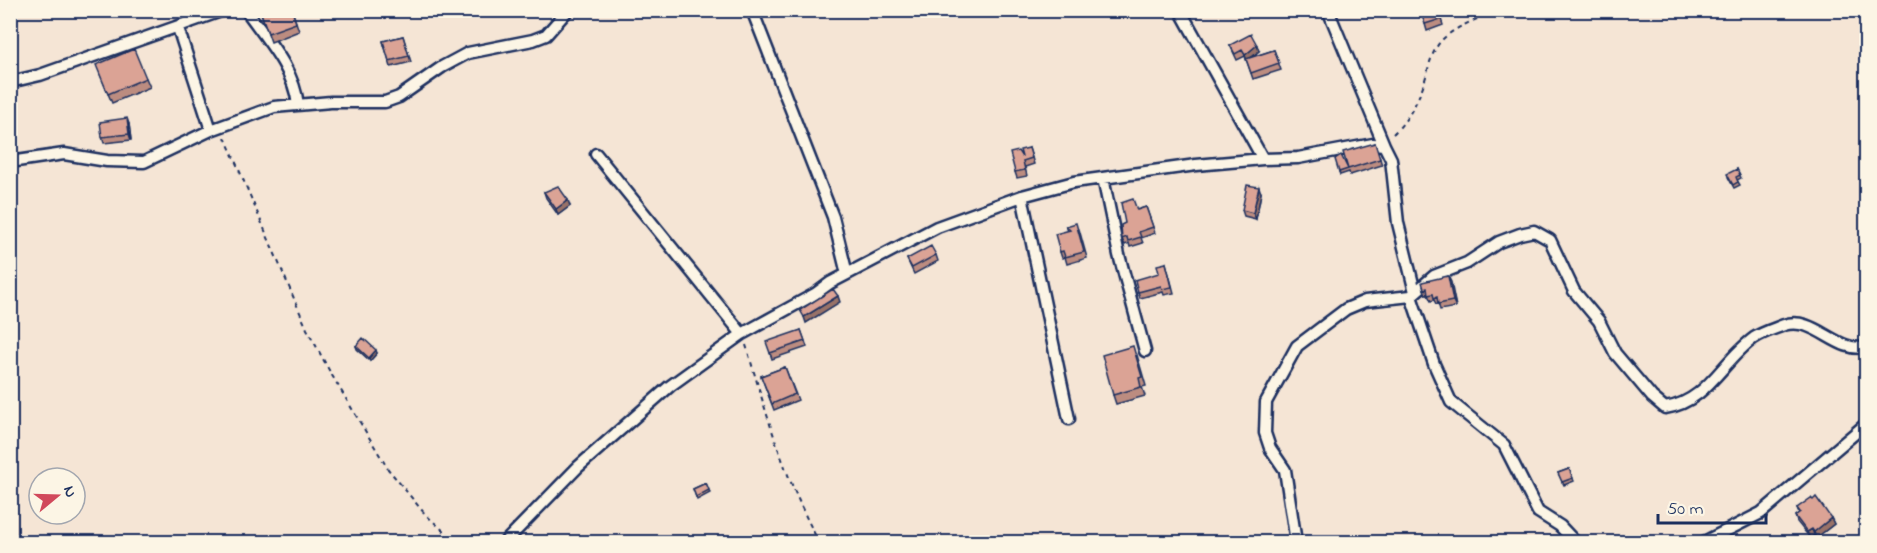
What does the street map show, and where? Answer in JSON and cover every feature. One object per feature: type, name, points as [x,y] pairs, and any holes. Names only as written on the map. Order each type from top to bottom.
[{"type":"street","points":[[10,82],[39,75],[224,10]]},
{"type":"street","points":[[246,10],[288,72],[296,88],[298,105]]},
{"type":"street","points":[[10,162],[64,154],[107,161],[144,162],[216,128],[274,107],[331,102],[375,103],[399,97],[442,67],[468,54],[533,40],[546,34],[567,10]]},
{"type":"street","points":[[752,10],[833,217],[847,274]]},
{"type":"street","points":[[1180,10],[1263,159]]},
{"type":"street","points":[[1328,10],[1391,159],[1398,224],[1413,294],[1434,364],[1451,402],[1504,445],[1538,512],[1560,526],[1575,543]]},
{"type":"street","points":[[178,28],[216,128]]},
{"type":"street","points":[[504,543],[579,467],[670,386],[742,334],[847,274],[937,227],[1022,195],[1074,182],[1263,159],[1298,158],[1373,144],[1384,145]]},
{"type":"street","points":[[596,154],[742,334]]},
{"type":"street","points":[[1103,178],[1119,255],[1145,351]]},
{"type":"street","points":[[1022,195],[1069,419]]},
{"type":"street","points":[[1296,543],[1285,470],[1269,448],[1265,433],[1266,402],[1297,346],[1346,309],[1365,301],[1413,294],[1434,276],[1467,263],[1499,242],[1520,234],[1534,231],[1550,240],[1574,291],[1599,321],[1615,353],[1652,397],[1665,408],[1697,397],[1754,338],[1788,324],[1808,326],[1844,346],[1866,347]]},
{"type":"street","points":[[1704,543],[1761,513],[1866,424]]},
{"type":"path","points":[[1384,145],[1409,116],[1424,82],[1427,65],[1441,41],[1460,28],[1498,10]]},
{"type":"path","points":[[216,128],[330,372],[388,469],[425,514],[456,543]]},
{"type":"path","points":[[742,334],[773,440],[801,509],[819,543]]},
{"type":"building","points":[[260,10],[292,10],[296,23],[268,33]]},
{"type":"building","points":[[1420,10],[1438,10],[1441,19],[1425,24]]},
{"type":"building","points":[[1251,34],[1257,45],[1245,55],[1242,50],[1235,54],[1230,45]]},
{"type":"building","points":[[403,36],[409,56],[389,61],[383,41]]},
{"type":"building","points":[[134,49],[146,78],[108,94],[96,65]]},
{"type":"building","points":[[1274,50],[1279,63],[1251,73],[1246,59]]},
{"type":"building","points":[[127,118],[129,134],[102,137],[100,122]]},
{"type":"building","points":[[1375,143],[1380,159],[1348,169],[1343,152]]},
{"type":"building","points":[[1029,148],[1032,158],[1023,161],[1025,170],[1015,172],[1010,153],[1018,151],[1022,157],[1020,150]]},
{"type":"building","points":[[1341,155],[1348,169],[1339,172],[1335,159]]},
{"type":"building","points":[[1737,169],[1740,175],[1736,177],[1738,182],[1733,185],[1727,174]]},
{"type":"building","points":[[1247,185],[1259,187],[1253,213],[1242,210]]},
{"type":"building","points":[[558,186],[568,200],[556,209],[544,192]]},
{"type":"building","points":[[1133,199],[1137,210],[1146,207],[1153,227],[1139,232],[1141,237],[1128,241],[1127,237],[1122,239],[1121,225],[1125,223],[1121,203]]},
{"type":"building","points":[[1076,223],[1084,252],[1065,257],[1063,251],[1060,252],[1055,234],[1070,230],[1066,226]]},
{"type":"building","points":[[931,246],[936,255],[912,268],[907,259]]},
{"type":"building","points":[[1166,263],[1172,287],[1162,289],[1161,286],[1138,292],[1135,280],[1159,273],[1157,265]]},
{"type":"building","points":[[1448,276],[1453,301],[1438,304],[1437,297],[1434,298],[1433,294],[1428,295],[1427,288],[1424,289],[1422,282]]},
{"type":"building","points":[[833,289],[838,296],[804,317],[800,310]]},
{"type":"building","points":[[801,330],[805,341],[770,353],[766,342]]},
{"type":"building","points":[[363,338],[376,350],[369,358],[356,346]]},
{"type":"building","points":[[1133,346],[1142,377],[1139,378],[1141,387],[1113,395],[1102,355]]},
{"type":"building","points":[[785,367],[795,394],[772,404],[761,376]]},
{"type":"building","points":[[1569,469],[1573,478],[1562,482],[1558,473]]},
{"type":"building","points":[[706,483],[709,490],[696,497],[693,489]]},
{"type":"building","points":[[1816,497],[1831,518],[1814,532],[1812,529],[1807,532],[1795,516],[1800,512],[1797,508]]},
{"type":"building","points":[[433,537],[437,543],[426,543]]}]
